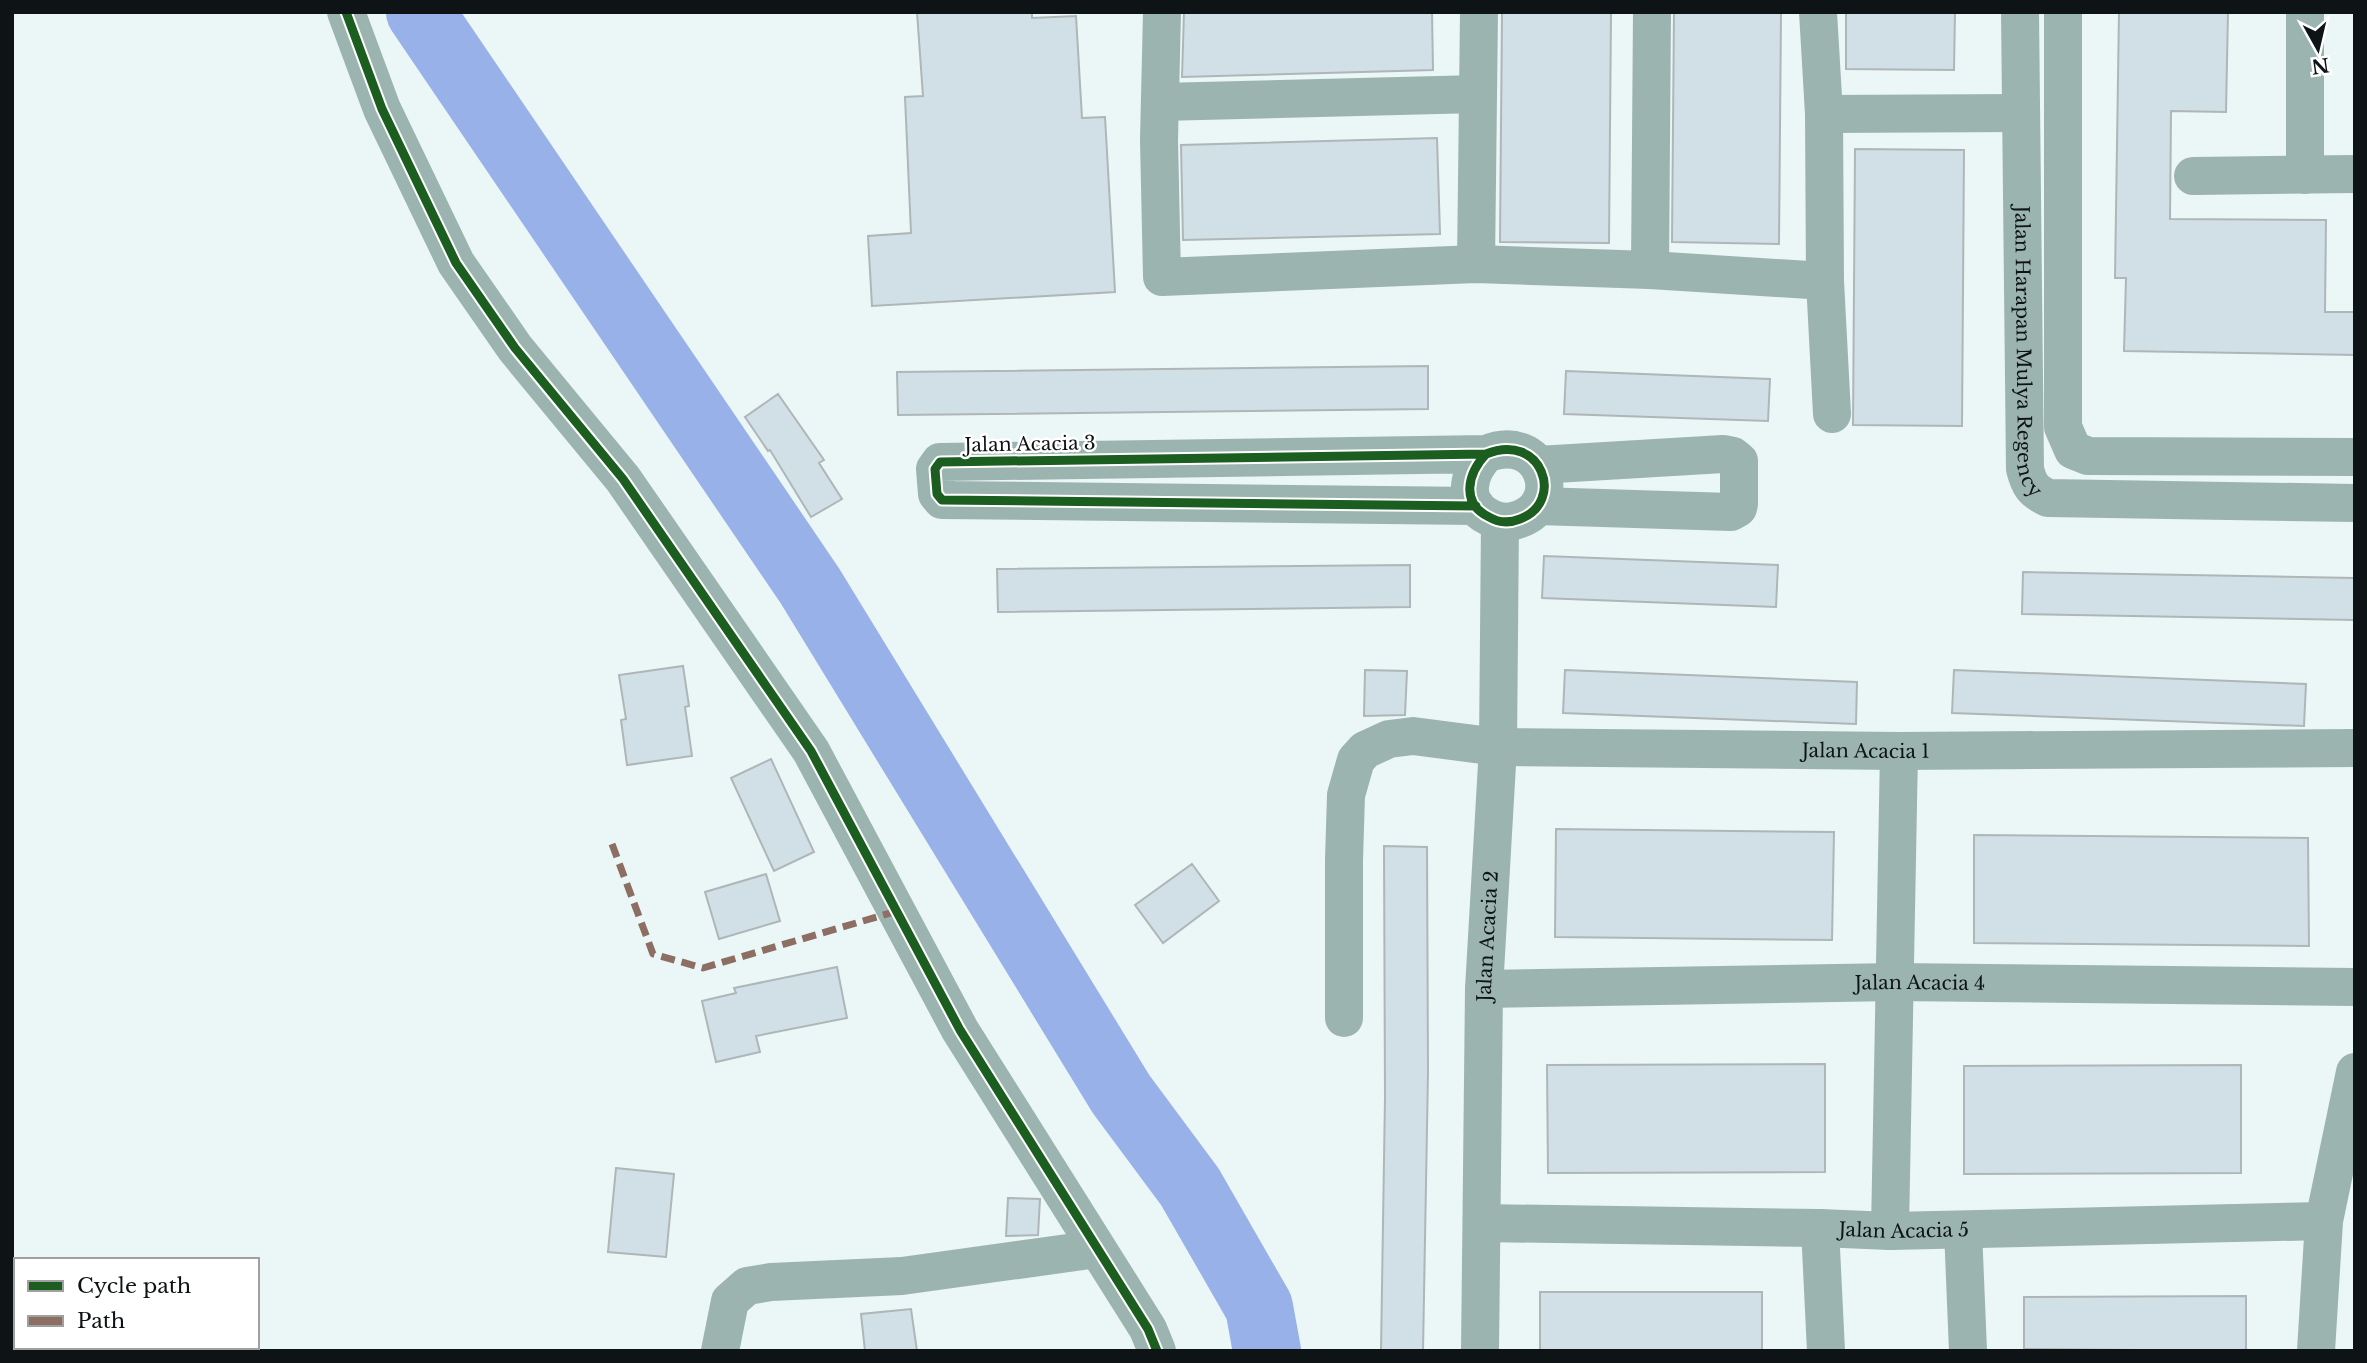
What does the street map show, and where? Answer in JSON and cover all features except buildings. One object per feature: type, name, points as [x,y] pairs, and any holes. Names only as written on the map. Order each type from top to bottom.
[{"type":"street","points":[[346,12],[382,109],[456,263],[515,348],[623,479],[811,751],[960,1030],[1148,1329],[1157,1351]]},
{"type":"street","points":[[1163,12],[1160,102],[1163,277],[1476,264],[1650,270],[1825,281]]},
{"type":"street","points":[[1476,264],[1479,12]]},
{"type":"street","points":[[1650,270],[1652,12]]},
{"type":"street","points":[[1818,12],[1824,114],[1825,281],[1832,414]]},
{"type":"street","name":"Jalan Harapan Mulya Regency","points":[[2020,12],[2025,469],[2028,483],[2035,491],[2048,498],[2355,503]]},
{"type":"street","name":"Jalan Harapan Mulya Regency","points":[[2063,12],[2063,427],[2073,450],[2088,456],[2355,457]]},
{"type":"street","points":[[2305,12],[2305,175]]},
{"type":"street","points":[[1160,102],[1478,94]]},
{"type":"street","points":[[1824,114],[2020,113]]},
{"type":"street","points":[[2193,176],[2355,174]]},
{"type":"street","points":[[1500,448],[1515,449],[1528,454],[1538,465],[1544,478],[1544,493],[1538,506],[1528,517],[1514,522],[1488,514],[1470,492],[1470,477],[1476,464],[1486,454],[1500,448]]},
{"type":"street","name":"Jalan Acacia 3","points":[[1486,454],[940,462],[935,469],[937,494],[942,500],[1488,514]]},
{"type":"street","points":[[1538,465],[1723,454],[1733,456],[1739,461],[1739,504],[1736,510],[1731,512],[1538,506]]},
{"type":"street","name":"Jalan Acacia 2","points":[[1480,1351],[1484,989],[1498,747],[1488,514]]},
{"type":"street","name":"Jalan Acacia 1","points":[[1344,1018],[1346,795],[1356,760],[1365,750],[1389,739],[1413,736],[1498,747],[1899,751],[2355,748]]},
{"type":"street","points":[[1890,1231],[1899,751]]},
{"type":"street","name":"Jalan Acacia 4","points":[[1484,989],[1895,982],[2355,987]]},
{"type":"street","points":[[2315,1351],[2324,1221],[2355,1072]]},
{"type":"street","name":"Jalan Acacia 5","points":[[1482,1223],[1890,1231],[2324,1221]]},
{"type":"street","points":[[1819,1228],[1826,1351]]},
{"type":"street","points":[[1963,1230],[1968,1351]]},
{"type":"street","points":[[720,1351],[730,1301],[747,1286],[771,1282],[902,1276],[1097,1249]]},
{"type":"waterway","points":[[420,12],[810,586],[1121,1094],[1190,1187],[1259,1307],[1267,1351]]},
{"type":"marked path","points":[[612,844],[653,954],[703,968],[897,911]]},
{"type":"cycle path","points":[[346,12],[382,109],[456,263],[515,348],[623,479],[811,751],[960,1030],[1148,1329],[1157,1351]]},
{"type":"cycle path","points":[[1476,506],[942,500],[937,494],[935,469],[940,462],[1486,454],[1505,449],[1521,452],[1533,460],[1541,471],[1544,485],[1542,498],[1534,510],[1520,519],[1508,522],[1493,519],[1480,511],[1474,504],[1470,487],[1475,470],[1486,454]]}]
